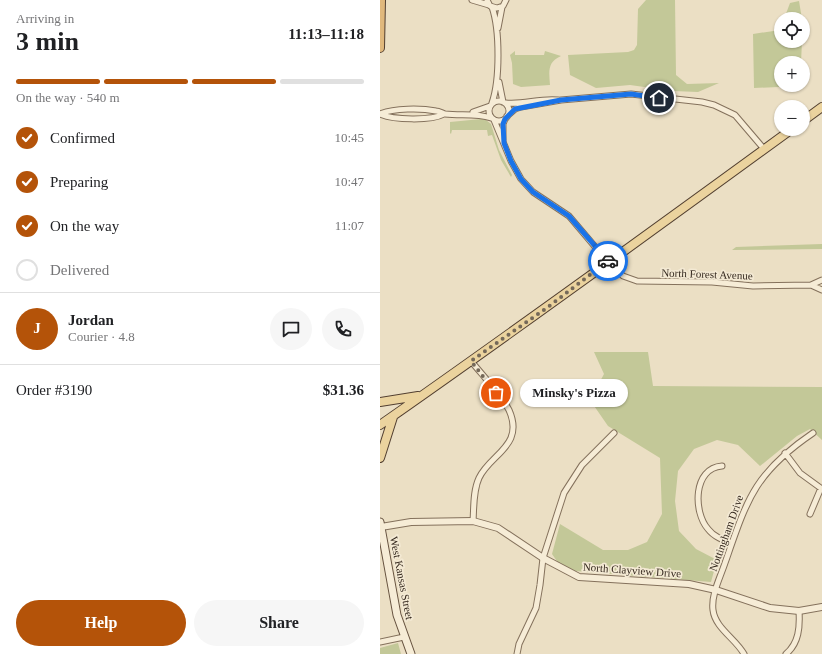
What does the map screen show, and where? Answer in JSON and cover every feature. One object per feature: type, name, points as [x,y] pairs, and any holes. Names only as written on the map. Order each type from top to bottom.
[{"type":"highway","points":[[380,48],[381,0]]},
{"type":"main road","points":[[810,116],[822,107]]},
{"type":"main road","points":[[380,425],[783,136]]},
{"type":"main road","points":[[380,402],[421,396]]},
{"type":"main road","points":[[380,458],[388,427],[394,415]]},
{"type":"main road","name":"West Kansas Street","points":[[381,524],[397,616],[411,654]]},
{"type":"street","points":[[472,0],[502,7]]},
{"type":"street","points":[[493,119],[489,112],[496,90],[498,75],[497,31],[502,7],[506,0]]},
{"type":"street","points":[[489,4],[497,31]]},
{"type":"street","points":[[498,75],[504,102],[509,109],[503,124],[504,143]]},
{"type":"street","points":[[380,114],[388,118],[430,118],[438,117],[444,114],[467,114],[499,121],[506,118],[515,109],[521,107],[561,100],[631,94],[714,105],[729,111],[741,120],[764,150]]},
{"type":"street","points":[[467,114],[481,110],[498,100],[519,103],[546,99],[561,100]]},
{"type":"street","name":"North Forest Avenue","points":[[493,119],[511,161],[521,179],[533,192],[569,216],[608,262],[623,276],[637,281],[712,282],[753,286],[811,285],[822,280]]},
{"type":"street","name":"North Forest Avenue","points":[[811,285],[822,290]]},
{"type":"street","points":[[471,361],[506,405],[511,415],[512,426],[511,436],[507,446],[486,466],[477,483],[473,521]]},
{"type":"street","points":[[517,654],[519,644],[536,608],[541,584],[543,558],[564,493],[582,465],[614,433]]},
{"type":"street","name":"Nottingham Drive","points":[[744,654],[738,643],[718,624],[713,607],[716,590],[743,510],[753,491],[764,474],[785,453],[812,433]]},
{"type":"street","points":[[785,453],[800,473],[821,489],[810,514]]},
{"type":"street","points":[[722,466],[709,470],[702,479],[698,491],[698,506],[701,519],[708,530],[718,538],[732,543]]},
{"type":"street","name":"North Clayview Drive","points":[[381,524],[473,521],[498,528],[543,558],[579,578],[689,584],[716,590],[770,608],[800,611],[822,607]]},
{"type":"street","points":[[786,654],[793,646],[798,634],[800,611]]},
{"type":"street","name":"West Kansas Street","points":[[380,642],[404,637]]},
{"type":"green space","points":[[646,0],[675,0],[676,75],[687,84],[719,83],[698,92],[673,91],[630,85],[596,88],[570,75],[568,55],[628,52],[634,50],[637,45],[638,9]]},
{"type":"green space","points":[[799,1],[801,12],[787,12],[790,3]]},
{"type":"green space","points":[[774,31],[774,48],[802,48],[801,56],[774,56],[774,87],[754,88],[753,34]]},
{"type":"green space","points":[[515,51],[515,55],[544,55],[545,51],[561,56],[556,58],[551,64],[549,72],[550,85],[521,87],[513,84],[510,55]]},
{"type":"green space","points":[[481,119],[486,120],[491,124],[499,150],[512,175],[511,177],[501,160],[492,135],[488,136],[487,130],[452,130],[451,134],[450,133],[450,122]]},
{"type":"green space","points":[[822,244],[822,249],[732,250],[736,247]]},
{"type":"green space","points":[[594,352],[648,352],[653,386],[822,387],[822,440],[810,429],[797,436],[760,466],[738,445],[717,440],[694,449],[678,471],[675,501],[679,531],[696,549],[717,560],[711,582],[563,570],[552,554],[560,524],[603,550],[628,550],[647,542],[662,514],[660,458],[608,426],[590,400],[604,374]]},
{"type":"green space","points":[[398,643],[401,654],[380,654],[380,648]]},
{"type":"way so far","points":[[496,393],[471,361],[548,307],[608,261]]},
{"type":"place","name":"Minsky's Pizza","points":[[496,393]]},
{"type":"route","points":[[608,261],[569,216],[533,192],[521,179],[511,161],[504,143],[503,124],[505,119],[515,109],[561,100],[631,94],[659,98]]}]
